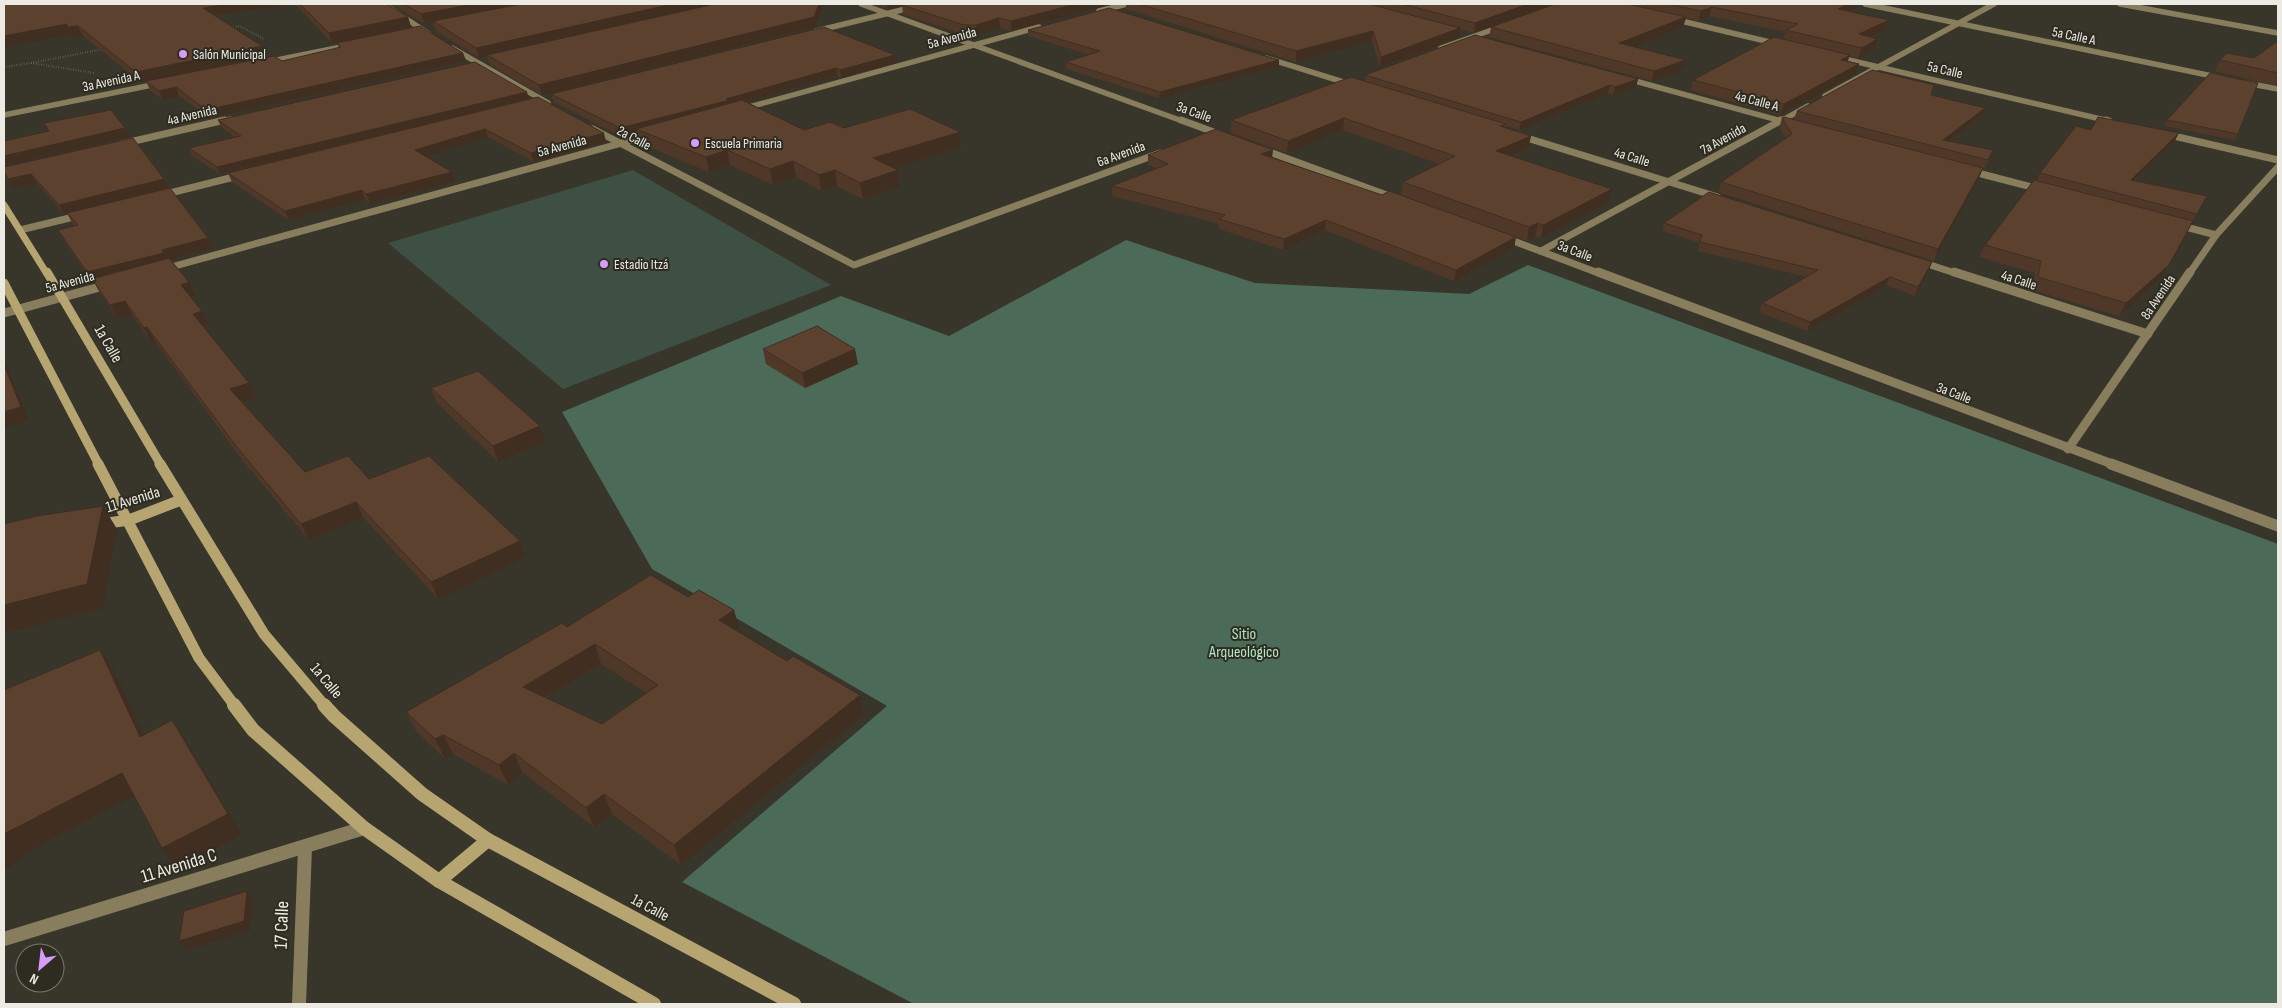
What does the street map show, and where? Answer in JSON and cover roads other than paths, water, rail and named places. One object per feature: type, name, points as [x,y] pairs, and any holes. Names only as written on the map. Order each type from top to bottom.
[{"type":"main road","name":"1a Calle","points":[[4,205],[62,297],[181,500],[264,634],[334,716],[422,794],[488,840],[794,1004]]},
{"type":"main road","points":[[4,283],[199,658],[253,730],[364,828],[439,881],[654,1004]]},
{"type":"main road","name":"11 Avenida","points":[[90,526],[128,520],[181,500]]},
{"type":"main road","points":[[439,881],[488,840]]},
{"type":"street","points":[[384,4],[438,39]]},
{"type":"street","name":"3a Calle","points":[[861,4],[1234,140]]},
{"type":"street","points":[[810,33],[926,4]]},
{"type":"street","points":[[1090,14],[1126,4]]},
{"type":"street","name":"5a Calle A","points":[[1865,4],[2229,79]]},
{"type":"street","name":"7a Avenida","points":[[1541,251],[1671,182],[1876,66],[1994,4]]},
{"type":"street","points":[[2120,4],[2278,33]]},
{"type":"street","points":[[1108,9],[1126,15]]},
{"type":"street","points":[[1664,17],[1790,46]]},
{"type":"street","points":[[1436,50],[1509,23]]},
{"type":"street","name":"5a Avenida","points":[[732,112],[1044,26]]},
{"type":"street","points":[[413,32],[432,28]]},
{"type":"street","points":[[1463,34],[1491,42]]},
{"type":"street","points":[[258,64],[355,44]]},
{"type":"street","points":[[446,44],[543,100],[552,102]]},
{"type":"street","points":[[1255,55],[1347,83],[1356,83]]},
{"type":"street","name":"5a Calle","points":[[1828,55],[2116,122]]},
{"type":"street","points":[[467,65],[486,61]]},
{"type":"street","name":"4a Calle A","points":[[1613,75],[1801,126]]},
{"type":"street","points":[[2239,81],[2278,90]]},
{"type":"street","name":"3a Avenida A","points":[[4,115],[167,82]]},
{"type":"street","points":[[1338,86],[1347,83]]},
{"type":"street","points":[[534,103],[543,100]]},
{"type":"street","name":"4a Avenida","points":[[110,147],[235,118]]},
{"type":"street","name":"2a Calle","points":[[584,125],[854,265]]},
{"type":"street","points":[[1206,136],[1224,129]]},
{"type":"street","points":[[2154,131],[2278,160]]},
{"type":"street","name":"5a Avenida","points":[[158,271],[656,133]]},
{"type":"street","name":"4a Calle","points":[[1509,133],[1727,200]]},
{"type":"street","points":[[1252,146],[1401,200]]},
{"type":"street","name":"6a Avenida","points":[[854,265],[1169,150]]},
{"type":"street","name":"8a Avenida","points":[[2068,450],[2216,235],[2278,167]]},
{"type":"street","points":[[1965,169],[2052,192]]},
{"type":"street","points":[[156,197],[252,173]]},
{"type":"street","points":[[20,230],[88,214]]},
{"type":"street","points":[[2168,223],[2216,235]]},
{"type":"street","name":"3a Calle","points":[[1494,234],[2068,450],[2278,526]]},
{"type":"street","name":"4a Calle","points":[[1914,260],[2148,334]]},
{"type":"street","name":"5a Avenida","points":[[4,313],[120,281]]},
{"type":"street","name":"11 Avenida C","points":[[4,939],[305,848],[364,828]]},
{"type":"street","name":"17 Calle","points":[[299,1004],[305,848]]},
{"type":"place","name":"Salón Municipal","points":[[183,54]]},
{"type":"place","name":"Escuela Primaria","points":[[695,143]]},
{"type":"place","name":"Estadio Itzá","points":[[604,264]]},
{"type":"park label","name":"Sitio Arqueológico","points":[[1244,643]]}]
